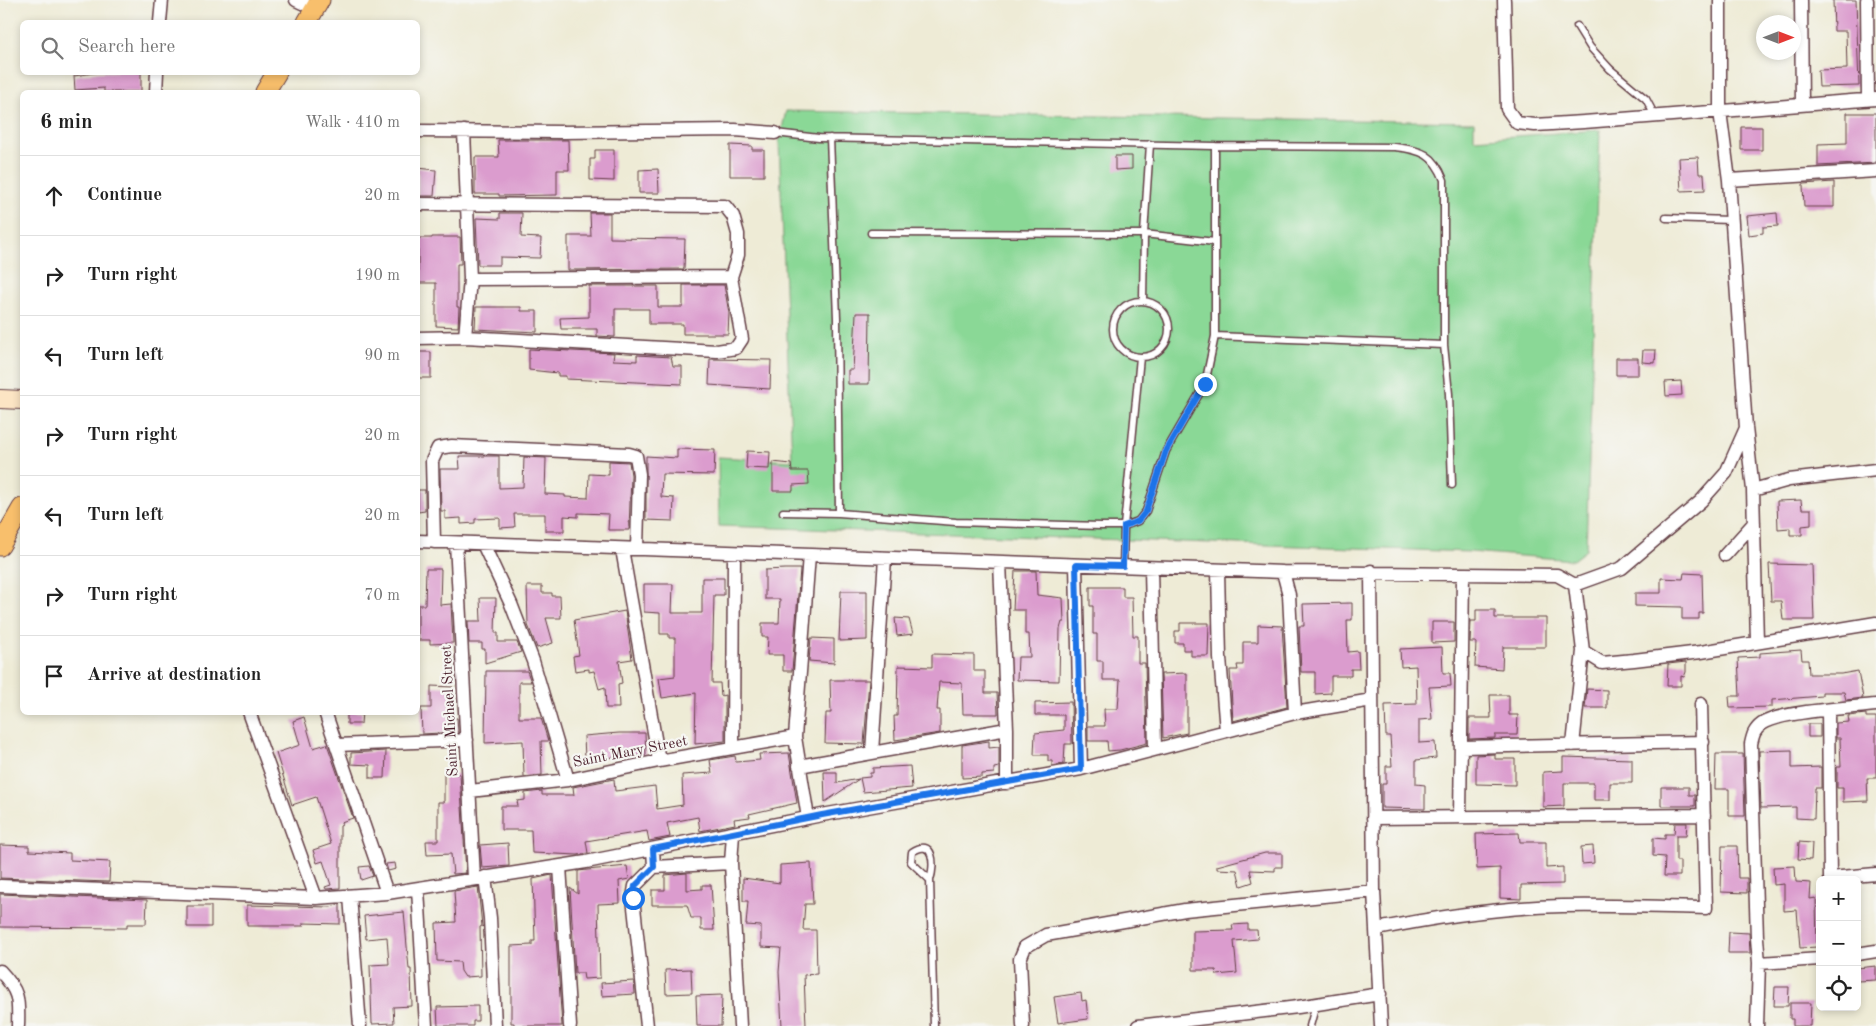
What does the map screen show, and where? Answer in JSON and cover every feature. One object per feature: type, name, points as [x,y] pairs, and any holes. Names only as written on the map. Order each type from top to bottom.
[{"type":"main road","points":[[266,90],[275,75]]},
{"type":"main road","points":[[0,546],[17,527]]},
{"type":"street","points":[[160,20],[162,0]]},
{"type":"street","points":[[296,0],[314,11]]},
{"type":"street","points":[[1504,0],[1507,109],[1517,122],[1534,125],[1872,99],[1867,0]]},
{"type":"street","points":[[1720,0],[1720,111],[1729,180],[1730,220],[1746,428],[1753,490],[1757,641]]},
{"type":"street","points":[[1801,0],[1802,105]]},
{"type":"street","points":[[156,90],[157,75]]},
{"type":"street","points":[[420,131],[735,130],[775,133]]},
{"type":"street","points":[[464,131],[470,279],[464,337]]},
{"type":"street","points":[[1729,180],[1876,171]]},
{"type":"street","points":[[420,204],[725,206],[733,216],[738,234],[738,255],[731,277],[742,339],[736,348],[732,350],[717,351],[464,337],[420,338]]},
{"type":"street","points":[[470,279],[731,277]]},
{"type":"street","points":[[0,400],[20,400]]},
{"type":"street","points":[[420,541],[1283,572],[1371,571],[1557,575],[1575,585],[1622,568],[1701,501],[1726,473],[1746,428]]},
{"type":"street","points":[[434,542],[432,462],[438,448],[452,446],[629,454],[636,456],[638,474],[637,549]]},
{"type":"street","points":[[1753,490],[1788,480],[1876,470]]},
{"type":"street","points":[[1725,555],[1754,523]]},
{"type":"street","name":"Saint Michael Street","points":[[456,543],[470,791],[480,878],[490,918],[496,1026]]},
{"type":"street","points":[[483,544],[511,604],[533,661],[568,780]]},
{"type":"street","points":[[622,549],[659,761]]},
{"type":"street","points":[[733,748],[734,553]]},
{"type":"street","points":[[808,818],[796,737],[809,555]]},
{"type":"street","points":[[872,752],[885,558]]},
{"type":"street","points":[[1000,562],[1007,730],[1007,783]]},
{"type":"street","points":[[1076,565],[1081,769]]},
{"type":"street","points":[[1151,568],[1155,749]]},
{"type":"street","points":[[1218,570],[1220,658],[1226,731]]},
{"type":"street","points":[[1371,571],[1374,891],[1381,1026]]},
{"type":"street","points":[[1283,572],[1289,595],[1295,713]]},
{"type":"street","points":[[1460,817],[1463,574]]},
{"type":"street","points":[[1573,745],[1583,651],[1575,585]]},
{"type":"street","points":[[1583,651],[1602,663],[1701,652],[1876,622]]},
{"type":"street","points":[[0,886],[316,898],[387,894],[560,866],[808,818],[1081,769],[1295,713],[1372,700]]},
{"type":"street","points":[[1377,929],[1447,917],[1534,908],[1706,908],[1701,704]]},
{"type":"street","points":[[1757,1026],[1760,963],[1757,938],[1751,744],[1754,732],[1761,725],[1780,717],[1876,705]]},
{"type":"street","points":[[1828,711],[1830,878],[1876,874]]},
{"type":"street","points":[[250,715],[316,898]]},
{"type":"street","points":[[326,715],[387,894]]},
{"type":"street","points":[[799,766],[1007,730]]},
{"type":"street","name":"Saint Mary Street","points":[[470,791],[568,780],[659,761],[796,737]]},
{"type":"street","points":[[337,745],[467,740]]},
{"type":"street","points":[[1461,747],[1703,742]]},
{"type":"street","points":[[1373,818],[1704,815]]},
{"type":"street","points":[[732,834],[731,863],[740,1026]]},
{"type":"street","points":[[653,849],[654,867]]},
{"type":"street","points":[[647,1026],[633,898],[635,886],[654,867],[731,863]]},
{"type":"street","points":[[560,866],[570,1026]]},
{"type":"street","points":[[418,889],[426,1026]]},
{"type":"street","points":[[1023,1026],[1020,959],[1025,947],[1046,935],[1186,910],[1374,891]]},
{"type":"street","points":[[350,896],[360,1026]]},
{"type":"street","points":[[1861,953],[1876,951]]},
{"type":"street","points":[[1760,963],[1816,959]]},
{"type":"street","points":[[0,971],[14,986],[18,1004],[18,1026]]},
{"type":"street","points":[[1138,1026],[1316,1004],[1380,994]]},
{"type":"lane","points":[[1577,26],[1590,47],[1610,70],[1646,99],[1654,116]]},
{"type":"lane","points":[[775,133],[830,138],[1214,146],[1395,147],[1414,149],[1430,157],[1439,167],[1444,180],[1444,345],[1449,394],[1452,485]]},
{"type":"lane","points":[[830,138],[837,318],[838,513]]},
{"type":"lane","points":[[1143,301],[1144,234],[1150,144]]},
{"type":"lane","points":[[783,512],[838,513],[956,522],[1124,526],[1138,521],[1146,511],[1166,451],[1205,384],[1215,336],[1214,146]]},
{"type":"lane","points":[[1666,218],[1730,220]]},
{"type":"lane","points":[[871,233],[1144,234],[1215,242]]},
{"type":"lane","points":[[1143,301],[1155,305],[1164,313],[1169,324],[1168,336],[1163,348],[1153,355],[1140,357],[1129,354],[1119,346],[1114,334],[1114,322],[1120,310],[1131,303],[1143,301]]},
{"type":"lane","points":[[1215,336],[1444,345]]},
{"type":"lane","points":[[1123,566],[1124,526],[1140,357]]},
{"type":"lane","points":[[930,880],[911,862],[912,852],[917,848],[925,848],[933,856],[930,880],[934,1026]]},
{"type":"lane","points":[[1310,1026],[1316,1004]]},
{"type":"green space","points":[[786,111],[1474,122],[1474,139],[1600,130],[1586,550],[1573,560],[1470,552],[719,526],[718,457],[792,461],[779,142]]},
{"type":"building","points":[[1833,0],[1856,0],[1859,86],[1819,87],[1818,70],[1847,69],[1846,31],[1834,31]]},
{"type":"building","points":[[141,75],[141,90],[104,90],[104,88],[75,90],[74,76]]},
{"type":"building","points":[[1847,113],[1876,113],[1876,163],[1818,166],[1818,144],[1847,143]]},
{"type":"building","points":[[1741,127],[1762,127],[1762,150],[1741,150]]},
{"type":"building","points":[[498,140],[568,140],[569,170],[557,170],[557,195],[499,196],[499,194],[475,194],[475,157],[499,157]]},
{"type":"building","points":[[730,145],[752,146],[752,150],[764,150],[764,176],[730,176]]},
{"type":"building","points":[[595,150],[614,150],[614,181],[590,180],[590,159],[595,159]]},
{"type":"building","points":[[1115,156],[1132,156],[1132,169],[1115,170]]},
{"type":"building","points":[[1698,157],[1699,174],[1704,174],[1705,190],[1681,191],[1679,158]]},
{"type":"building","points":[[420,168],[436,170],[434,196],[420,196]]},
{"type":"building","points":[[658,169],[659,193],[639,193],[639,170]]},
{"type":"building","points":[[1834,182],[1834,207],[1804,207],[1803,184]]},
{"type":"building","points":[[500,213],[522,213],[521,237],[541,238],[540,258],[500,257],[500,265],[478,265],[476,218],[500,219]]},
{"type":"building","points":[[590,213],[610,213],[610,238],[685,239],[684,269],[568,270],[568,236],[591,236]]},
{"type":"building","points":[[1777,213],[1778,226],[1763,227],[1763,233],[1749,235],[1747,216]]},
{"type":"building","points":[[460,237],[461,264],[457,264],[458,327],[436,326],[436,283],[420,283],[420,238]]},
{"type":"building","points":[[683,285],[724,285],[729,313],[728,334],[683,334],[683,324],[649,324],[649,309],[615,309],[615,337],[597,336],[597,329],[561,329],[560,318],[589,317],[589,286],[658,286],[658,307],[683,307]]},
{"type":"building","points":[[476,307],[521,307],[521,311],[537,311],[537,332],[475,329]]},
{"type":"building","points":[[856,313],[870,313],[869,384],[848,384],[848,370],[853,370]]},
{"type":"building","points":[[529,349],[614,353],[613,360],[637,361],[637,355],[671,357],[673,366],[682,366],[682,384],[566,379],[566,376],[558,376],[558,373],[529,370]]},
{"type":"building","points":[[1643,350],[1656,350],[1655,363],[1642,362]]},
{"type":"building","points":[[420,352],[431,352],[431,378],[420,378]]},
{"type":"building","points":[[1616,358],[1638,358],[1638,375],[1616,375]]},
{"type":"building","points":[[710,359],[771,360],[770,389],[709,385]]},
{"type":"building","points":[[1681,381],[1682,395],[1666,396],[1665,382]]},
{"type":"building","points":[[677,449],[715,450],[714,475],[662,474],[661,497],[674,498],[673,521],[646,520],[646,456],[677,458]]},
{"type":"building","points":[[747,451],[770,452],[769,469],[746,468]]},
{"type":"building","points":[[459,456],[499,456],[499,488],[523,487],[524,457],[546,458],[545,494],[588,498],[589,474],[609,475],[609,461],[629,462],[631,475],[629,530],[608,530],[609,514],[578,513],[578,517],[564,516],[564,531],[545,531],[545,514],[514,514],[515,527],[500,528],[500,518],[475,519],[475,523],[461,524],[461,518],[445,519],[445,511],[441,511],[440,469],[460,469]]},
{"type":"building","points":[[773,462],[791,464],[792,471],[808,471],[809,484],[793,485],[793,491],[773,491]]},
{"type":"building","points":[[420,490],[425,490],[425,511],[420,512]]},
{"type":"building","points":[[1801,500],[1802,509],[1811,509],[1811,525],[1802,526],[1802,535],[1790,535],[1790,528],[1778,529],[1777,501]]},
{"type":"building","points":[[1769,564],[1812,565],[1814,620],[1783,620],[1781,601],[1771,601]]},
{"type":"building","points":[[426,569],[441,569],[440,605],[451,604],[453,643],[430,644],[430,640],[420,640],[420,605],[425,605]]},
{"type":"building","points":[[800,569],[792,671],[783,671],[783,655],[767,655],[768,637],[762,637],[762,623],[779,623],[780,599],[765,599],[765,570]]},
{"type":"building","points":[[1015,571],[1036,571],[1037,595],[1063,598],[1064,622],[1062,622],[1060,629],[1059,681],[1017,680],[1018,657],[1030,657],[1029,634],[1025,634],[1025,610],[1013,610]]},
{"type":"building","points":[[1684,573],[1702,574],[1703,613],[1699,613],[1699,619],[1682,619],[1682,607],[1635,606],[1635,593],[1661,593],[1661,578],[1683,579]]},
{"type":"building","points":[[702,578],[724,578],[724,595],[714,595],[712,683],[720,683],[721,696],[725,695],[725,741],[695,744],[696,693],[662,698],[659,678],[675,676],[675,638],[669,638],[669,634],[660,634],[660,613],[644,612],[644,584],[673,584],[672,613],[702,613]]},
{"type":"building","points":[[527,586],[542,586],[542,593],[552,593],[552,596],[560,596],[561,618],[546,618],[553,643],[537,648],[528,625]]},
{"type":"building","points":[[1090,587],[1123,587],[1123,597],[1132,597],[1133,636],[1138,636],[1138,663],[1145,663],[1147,743],[1108,751],[1107,741],[1088,741],[1088,726],[1105,726],[1104,709],[1118,709],[1120,680],[1103,680],[1103,661],[1097,661],[1097,634],[1093,634],[1093,606],[1090,606]]},
{"type":"building","points":[[841,591],[867,591],[867,640],[839,641]]},
{"type":"building","points":[[480,598],[496,598],[495,633],[498,633],[498,642],[517,642],[521,652],[485,663],[485,649],[482,649],[482,643],[469,643],[468,621],[481,621]]},
{"type":"building","points":[[1352,603],[1352,620],[1347,620],[1348,652],[1358,651],[1359,669],[1351,669],[1351,676],[1331,676],[1331,693],[1315,694],[1315,672],[1301,672],[1299,626],[1304,626],[1303,604]]},
{"type":"building","points":[[1476,610],[1495,610],[1495,618],[1546,618],[1546,647],[1503,647],[1502,669],[1475,667],[1476,642],[1470,642],[1471,621],[1476,621]]},
{"type":"building","points":[[625,611],[632,659],[619,661],[622,683],[618,684],[619,708],[606,708],[605,687],[599,689],[594,671],[589,672],[589,669],[575,671],[573,656],[579,655],[574,620]]},
{"type":"building","points":[[895,618],[909,619],[913,634],[897,636]]},
{"type":"building","points":[[1432,622],[1454,622],[1454,642],[1432,643]]},
{"type":"building","points":[[1180,623],[1209,623],[1208,656],[1191,656],[1191,650],[1183,650],[1183,643],[1175,643],[1175,631],[1180,631]]},
{"type":"building","points":[[1258,625],[1282,626],[1287,707],[1233,721],[1230,670],[1238,670],[1237,665],[1243,665],[1243,642],[1258,642]]},
{"type":"building","points":[[811,638],[834,639],[834,663],[809,661]]},
{"type":"building","points":[[1442,647],[1443,673],[1450,673],[1451,686],[1429,687],[1432,719],[1419,720],[1419,743],[1435,742],[1436,758],[1416,760],[1416,784],[1425,785],[1425,809],[1382,808],[1382,784],[1386,784],[1386,766],[1392,766],[1390,736],[1386,736],[1385,705],[1417,704],[1416,666],[1401,667],[1400,649]]},
{"type":"building","points":[[1801,650],[1802,660],[1808,660],[1809,674],[1841,674],[1858,671],[1863,698],[1846,700],[1844,692],[1822,692],[1822,696],[1772,700],[1772,707],[1730,708],[1729,696],[1740,696],[1738,658],[1760,657],[1760,653]]},
{"type":"building","points":[[932,654],[974,655],[974,671],[985,671],[985,693],[997,693],[998,714],[963,714],[962,683],[939,682],[937,710],[940,710],[940,733],[895,740],[894,716],[897,716],[898,666],[932,667]]},
{"type":"building","points":[[1686,662],[1686,672],[1684,677],[1681,676],[1681,686],[1667,686],[1668,664]]},
{"type":"building","points":[[486,671],[527,671],[531,682],[519,682],[519,718],[541,718],[548,741],[541,741],[542,775],[524,777],[523,741],[485,743]]},
{"type":"building","points":[[1187,673],[1187,733],[1163,738],[1161,674]]},
{"type":"building","points":[[830,680],[869,680],[864,744],[825,743],[826,713],[831,713]]},
{"type":"building","points":[[431,686],[453,687],[452,718],[457,718],[458,732],[422,734],[421,708],[431,708]]},
{"type":"building","points":[[1587,689],[1607,690],[1607,708],[1585,708]]},
{"type":"building","points":[[1490,695],[1509,695],[1509,715],[1518,715],[1517,735],[1495,735],[1495,738],[1469,739],[1469,718],[1491,718]]},
{"type":"building","points":[[1071,702],[1072,744],[1065,744],[1064,764],[1052,766],[1052,761],[1048,761],[1048,755],[1034,755],[1035,733],[1064,730],[1064,715],[1035,715],[1035,703]]},
{"type":"building","points":[[1866,714],[1866,717],[1876,717],[1876,778],[1867,778],[1868,801],[1843,802],[1843,788],[1837,788],[1837,767],[1841,767],[1840,738],[1836,738],[1836,723],[1849,722],[1848,716]]},
{"type":"building","points":[[347,715],[362,715],[361,724],[347,724]]},
{"type":"building","points":[[304,717],[313,748],[327,744],[353,818],[341,822],[342,825],[340,826],[340,888],[326,889],[325,887],[331,885],[323,861],[317,863],[313,850],[331,844],[316,797],[292,805],[276,753],[300,745],[293,721]]},
{"type":"building","points":[[1808,724],[1820,724],[1820,737],[1808,737]]},
{"type":"building","points":[[645,733],[646,755],[585,759],[584,736]]},
{"type":"building","points":[[989,741],[989,748],[999,747],[999,767],[994,768],[994,773],[982,774],[982,777],[962,778],[962,745]]},
{"type":"building","points":[[1792,750],[1792,768],[1821,767],[1821,788],[1815,788],[1814,819],[1796,818],[1796,807],[1761,808],[1759,751]]},
{"type":"building","points":[[386,751],[385,778],[370,778],[370,765],[351,764],[351,753]]},
{"type":"building","points":[[789,753],[797,803],[749,814],[750,817],[734,819],[735,824],[700,831],[698,817],[667,823],[670,837],[649,841],[647,831],[586,841],[588,853],[578,855],[532,853],[531,830],[501,830],[501,806],[518,806],[517,801],[525,800],[525,793],[542,791],[542,795],[574,795],[573,787],[614,779],[615,791],[655,786],[657,809],[683,805],[682,775],[712,773],[710,760],[735,756],[736,762],[760,760],[759,754]]},
{"type":"building","points":[[1495,754],[1495,759],[1515,759],[1515,785],[1476,784],[1476,755]]},
{"type":"building","points":[[1716,754],[1743,754],[1745,816],[1729,816],[1729,789],[1715,789]]},
{"type":"building","points":[[1563,757],[1632,759],[1632,783],[1610,783],[1610,800],[1594,800],[1594,783],[1564,783],[1564,806],[1543,807],[1543,772],[1563,771]]},
{"type":"building","points":[[910,766],[912,788],[863,792],[860,778],[870,777],[870,773],[873,773],[873,768]]},
{"type":"building","points":[[824,772],[837,772],[837,783],[859,779],[825,802]]},
{"type":"building","points":[[444,773],[460,774],[466,873],[453,874],[451,854],[427,855],[426,841],[438,841],[438,802],[444,802]]},
{"type":"building","points":[[1661,787],[1689,787],[1689,795],[1695,795],[1695,806],[1661,806]]},
{"type":"building","points":[[1675,823],[1687,823],[1686,836],[1676,836],[1676,861],[1680,861],[1680,876],[1664,876],[1665,857],[1653,856],[1653,838],[1665,839],[1665,834],[1674,834]]},
{"type":"building","points":[[1519,833],[1520,842],[1546,842],[1546,868],[1563,867],[1563,884],[1521,885],[1521,899],[1500,898],[1500,868],[1477,869],[1476,834]]},
{"type":"building","points":[[1799,842],[1812,843],[1811,860],[1798,859]]},
{"type":"building","points":[[508,843],[509,866],[482,868],[480,845]]},
{"type":"building","points":[[0,845],[29,846],[29,851],[70,853],[70,860],[110,862],[109,882],[0,878]]},
{"type":"building","points":[[1593,846],[1594,863],[1582,864],[1581,847]]},
{"type":"building","points":[[1722,846],[1737,846],[1738,878],[1747,878],[1747,893],[1721,892]]},
{"type":"building","points":[[1265,853],[1282,853],[1282,867],[1275,867],[1275,871],[1250,870],[1253,882],[1241,886],[1237,870],[1217,869],[1217,866]]},
{"type":"building","points":[[395,863],[396,869],[388,871],[386,864]]},
{"type":"building","points":[[811,863],[813,904],[805,904],[803,930],[816,930],[817,974],[804,975],[806,1026],[782,1026],[779,972],[781,948],[761,947],[761,926],[746,925],[748,901],[743,901],[743,878],[780,883],[780,865]]},
{"type":"building","points":[[369,866],[373,876],[361,880],[359,867]]},
{"type":"building","points":[[627,866],[629,879],[619,881],[620,903],[598,904],[600,978],[584,979],[583,973],[575,973],[570,888],[578,894],[578,871]]},
{"type":"building","points":[[1795,866],[1796,882],[1811,883],[1810,899],[1816,898],[1816,947],[1800,948],[1797,910],[1784,911],[1784,884],[1774,885],[1773,867]]},
{"type":"building","points":[[687,873],[687,890],[702,889],[702,885],[711,885],[714,930],[701,930],[701,918],[691,918],[687,905],[652,905],[652,890],[665,890],[665,875]]},
{"type":"building","points":[[552,875],[562,1026],[514,1026],[514,1023],[511,1023],[511,946],[532,945],[532,941],[535,941],[533,879]]},
{"type":"building","points":[[478,887],[482,926],[480,927],[481,976],[465,977],[461,971],[460,962],[437,961],[436,923],[456,922],[454,891]]},
{"type":"building","points":[[0,894],[147,900],[146,924],[127,924],[127,928],[0,927]]},
{"type":"building","points":[[340,904],[340,924],[303,923],[303,926],[247,926],[247,905],[331,907]]},
{"type":"building","points":[[187,906],[211,906],[211,927],[187,927]]},
{"type":"building","points":[[404,912],[409,969],[411,969],[412,1006],[393,1007],[394,1023],[372,1024],[370,965],[389,964],[387,937],[366,939],[364,916]]},
{"type":"building","points":[[1248,924],[1248,930],[1257,930],[1258,939],[1234,941],[1237,973],[1217,975],[1216,970],[1193,970],[1193,931],[1233,930],[1232,925]]},
{"type":"building","points":[[1729,932],[1749,933],[1750,953],[1728,953]]},
{"type":"building","points":[[1876,966],[1876,980],[1861,981],[1861,968]]},
{"type":"building","points":[[691,969],[692,993],[666,994],[665,970]]},
{"type":"building","points":[[634,981],[635,994],[602,996],[601,983]]},
{"type":"building","points":[[1775,987],[1789,987],[1788,1006],[1774,1006]]},
{"type":"building","points":[[1081,993],[1082,1001],[1086,1000],[1088,1019],[1058,1023],[1054,997]]},
{"type":"building","points":[[722,995],[721,1026],[697,1026],[696,996]]},
{"type":"building","points":[[1790,1003],[1811,1003],[1810,1026],[1793,1026],[1793,1019],[1790,1019]]},
{"type":"building","points":[[478,1006],[478,1021],[473,1021],[473,1026],[438,1026],[437,1007]]},
{"type":"route","points":[[633,898],[635,886],[654,867],[653,849],[822,815],[1081,769],[1076,565],[1123,566],[1124,526],[1138,521],[1146,511],[1166,451],[1205,384]]}]
